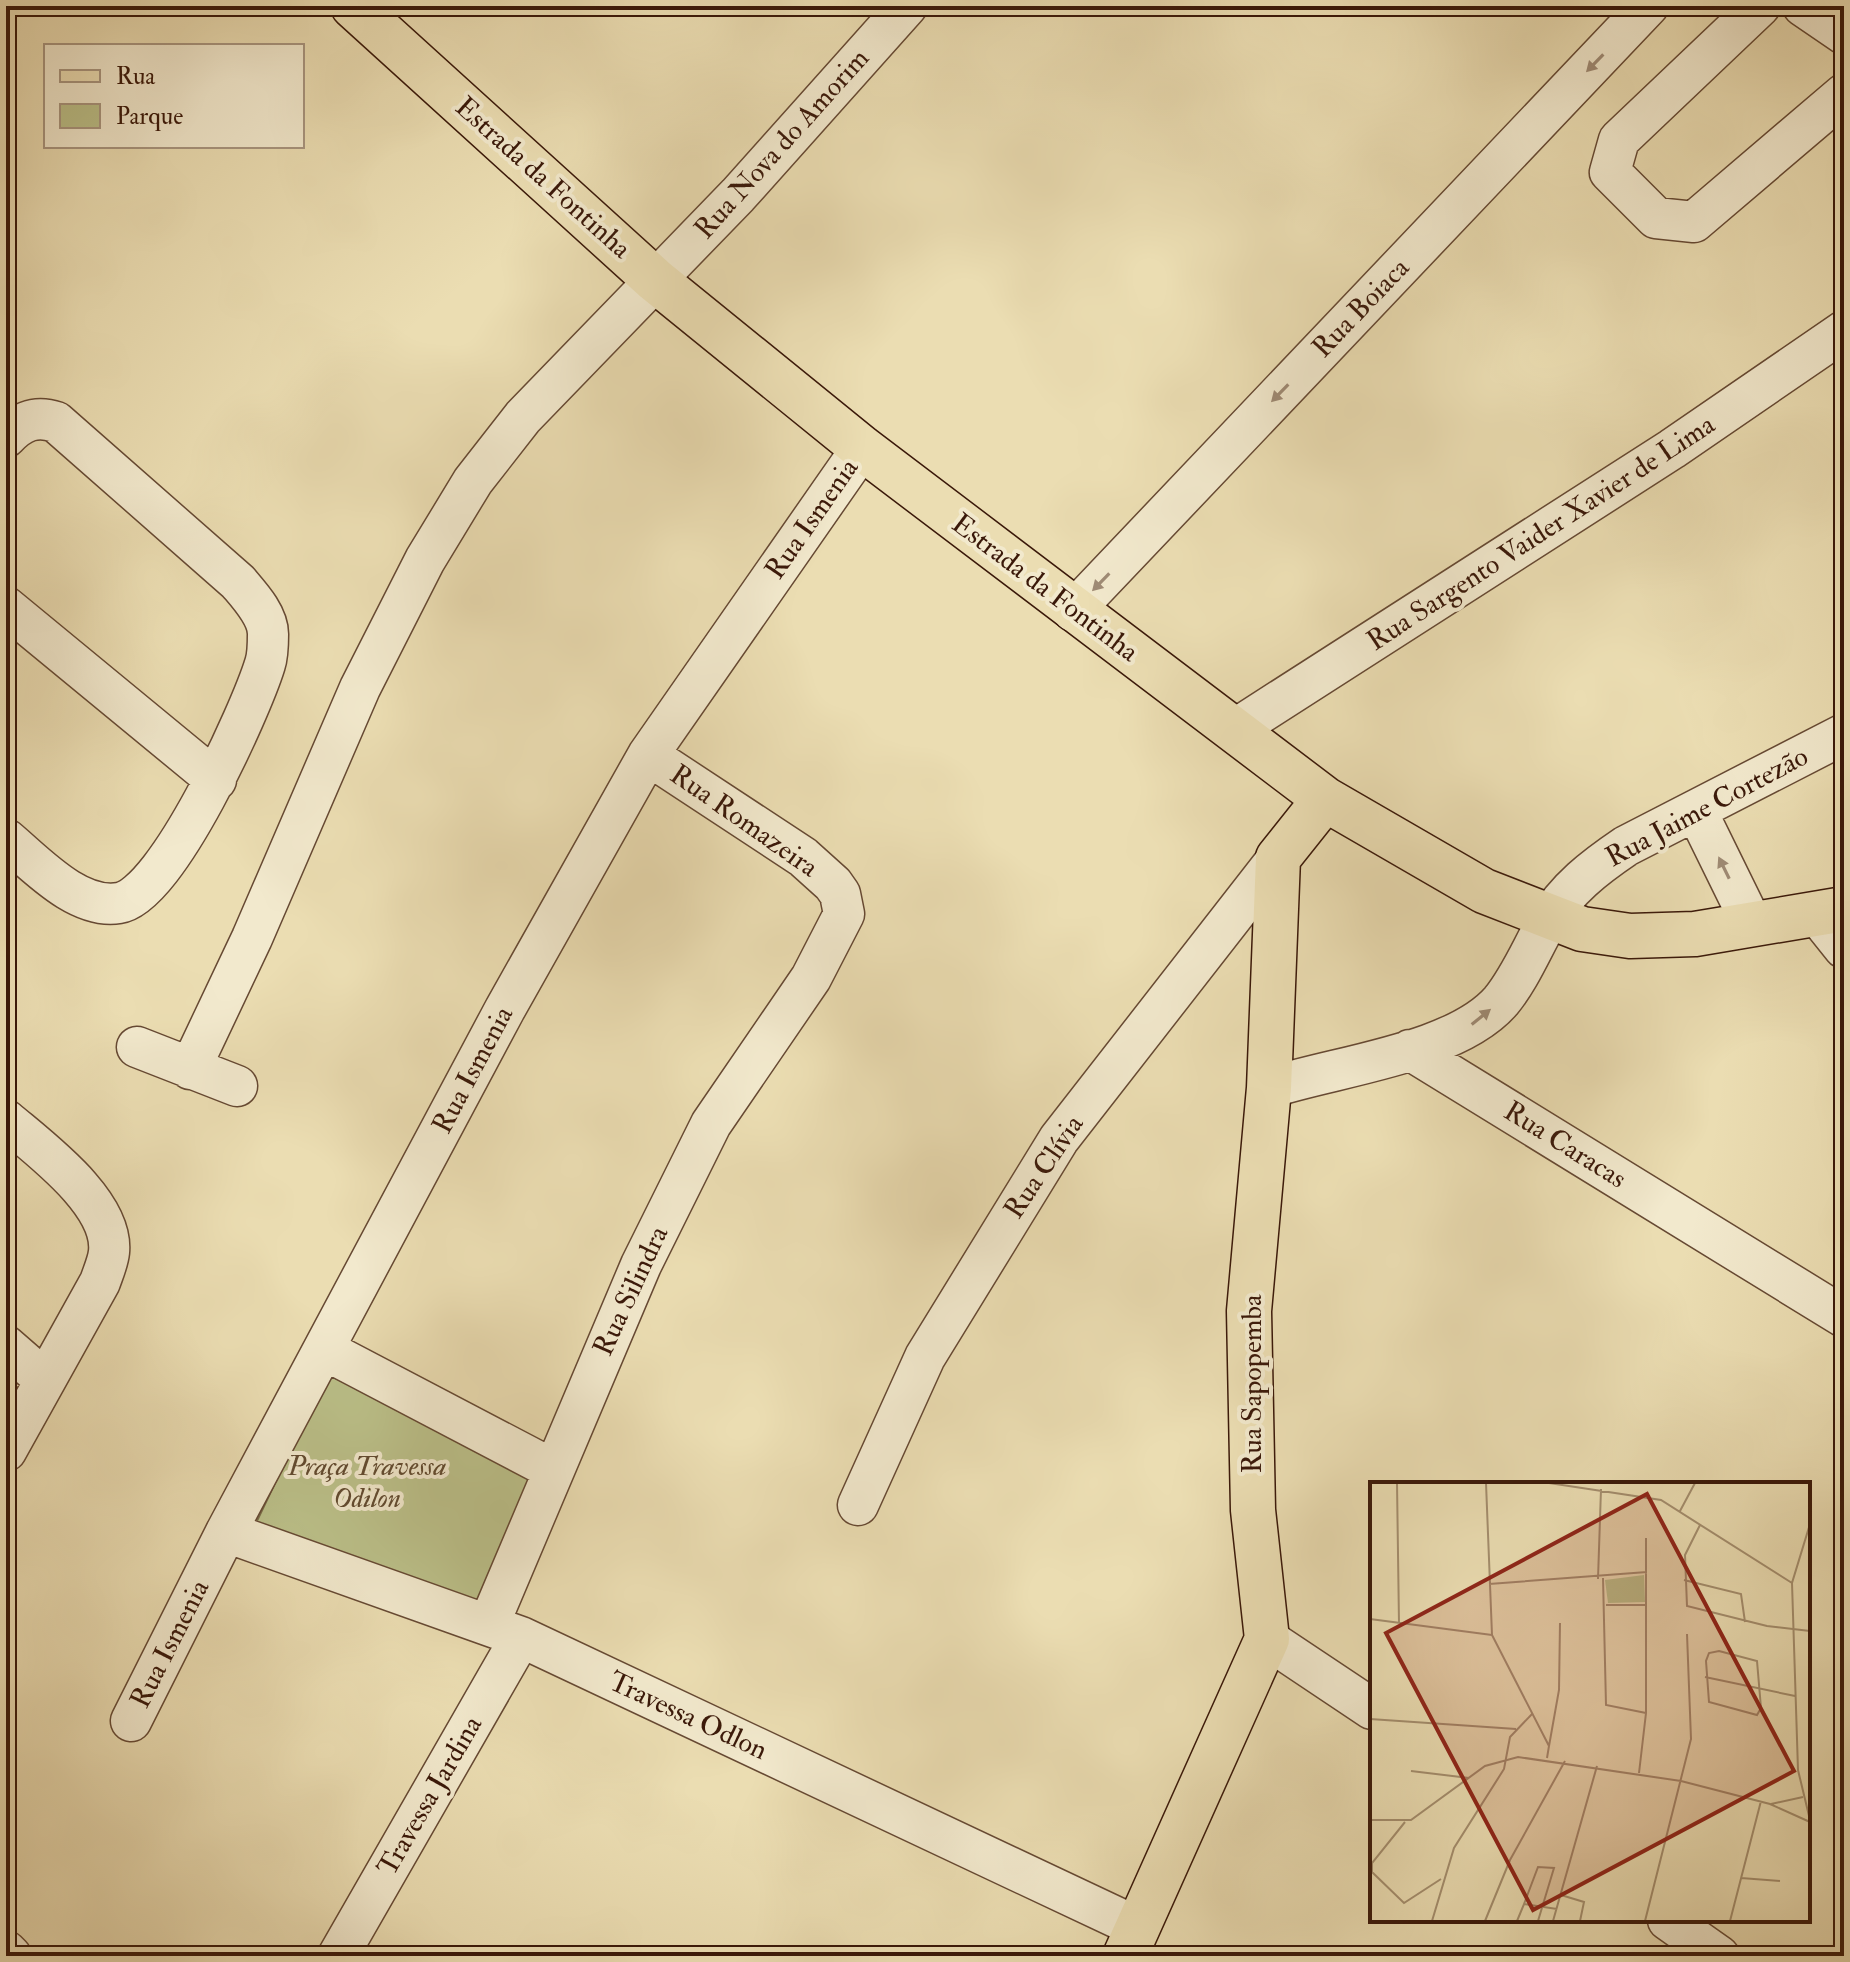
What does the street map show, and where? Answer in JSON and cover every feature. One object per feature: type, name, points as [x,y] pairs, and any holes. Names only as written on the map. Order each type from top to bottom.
[{"type":"main road","name":"Estrada da Fontinha","points":[[353,6],[655,280],[862,448],[1073,611],[1325,799],[1484,891],[1549,919],[1582,929],[1630,936],[1695,934],[1830,911]]},
{"type":"main road","points":[[1278,858],[1325,799]]},
{"type":"main road","name":"Rua Sapopemba","points":[[1267,1639],[1253,1510],[1249,1311],[1269,1088],[1278,858]]},
{"type":"main road","points":[[1132,1942],[1267,1639]]},
{"type":"street","name":"Rua Nova do Amorim","points":[[190,1069],[252,938],[360,688],[425,560],[473,481],[523,417],[738,195],[907,6]]},
{"type":"street","name":"Rua Boiaca","points":[[1073,611],[1648,6]]},
{"type":"street","points":[[1760,6],[1619,140],[1610,172],[1656,218],[1694,222],[1844,94]]},
{"type":"street","points":[[1803,6],[1844,34]]},
{"type":"street","name":"Rua Sargento Vaider Xavier de Lima","points":[[1234,730],[1672,449],[1844,331]]},
{"type":"street","points":[[6,437],[31,419],[56,422],[238,582],[254,602],[268,629],[266,662],[216,780],[162,868],[142,891],[121,904],[98,902],[64,887],[6,839]]},
{"type":"street","name":"Rua Ismenia","points":[[131,1721],[226,1532],[505,1009],[648,755],[862,448]]},
{"type":"street","points":[[6,607],[216,780]]},
{"type":"street","name":"Rua Jaime Cortezão","points":[[1410,1050],[1471,1026],[1500,1001],[1549,919],[1573,887],[1599,865],[1626,846],[1844,734]]},
{"type":"street","name":"Rua Romazeira","points":[[648,755],[803,857],[833,884],[840,894],[844,914],[811,978]]},
{"type":"street","points":[[1697,812],[1752,924]]},
{"type":"street","name":"Rua Clívia","points":[[858,1505],[925,1357],[1059,1139],[1278,858]]},
{"type":"street","points":[[1830,911],[1844,948]]},
{"type":"street","name":"Rua Silindra","points":[[505,1630],[552,1469],[641,1265],[711,1124],[811,978]]},
{"type":"street","points":[[137,1047],[237,1086]]},
{"type":"street","points":[[1269,1088],[1317,1072],[1410,1050]]},
{"type":"street","name":"Rua Caracas","points":[[1410,1050],[1844,1317]]},
{"type":"street","points":[[6,1120],[91,1199],[106,1225],[109,1251],[100,1282],[6,1451]]},
{"type":"street","points":[[6,1346],[45,1380]]},
{"type":"street","points":[[325,1350],[552,1469]]},
{"type":"street","name":"Travessa Odlon","points":[[226,1532],[505,1630],[1132,1942]]},
{"type":"street","name":"Travessa Jardina","points":[[338,1956],[505,1630]]},
{"type":"street","points":[[1267,1639],[1370,1708]]},
{"type":"street","points":[[1671,1922],[1719,1956]]},
{"type":"street","points":[[6,1951],[11,1956]]},
{"type":"green space","name":"Praça Travessa Odilon","points":[[327,1374],[536,1475],[483,1612],[255,1525]]}]
